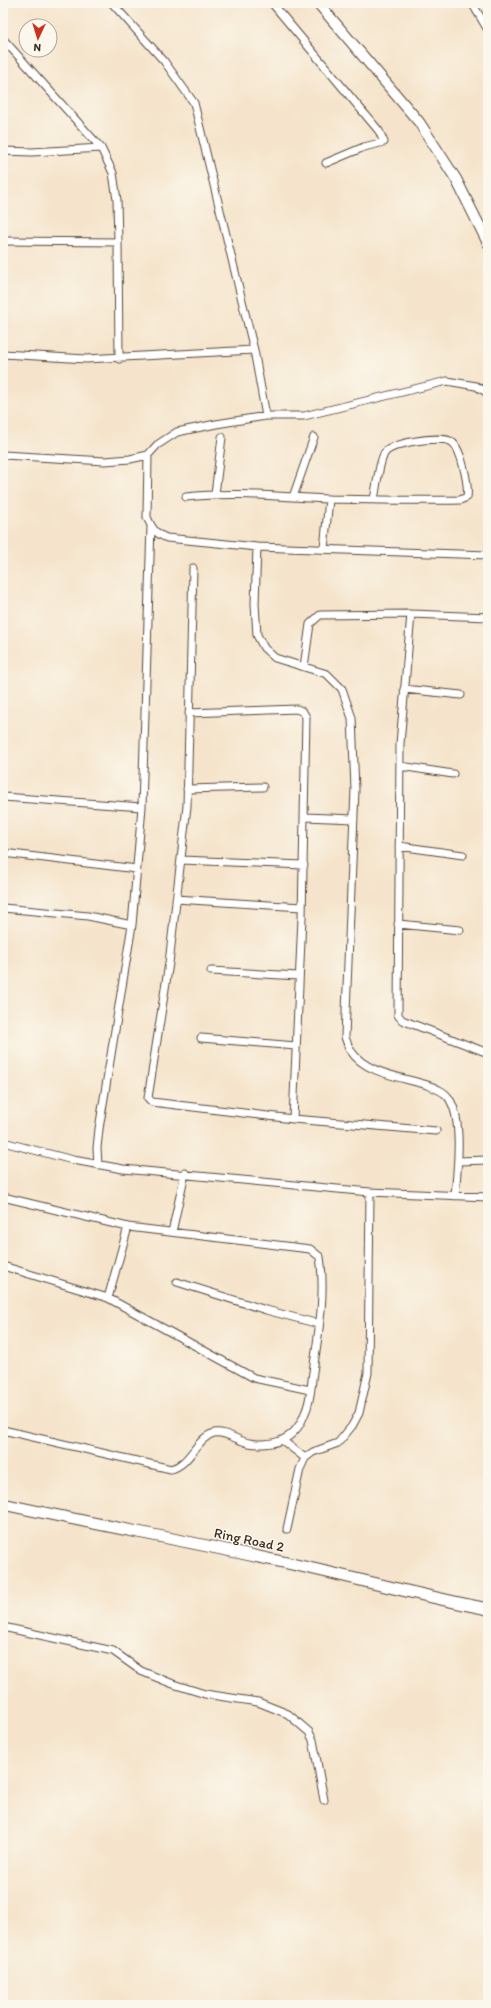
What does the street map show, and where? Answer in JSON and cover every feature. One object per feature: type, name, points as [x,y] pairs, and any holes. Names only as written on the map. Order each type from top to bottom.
[{"type":"main road","name":"Ring Road 2","points":[[3,1504],[111,1528],[272,1560],[488,1609]]},
{"type":"street","points":[[112,3],[164,61],[194,103],[254,350],[266,416]]},
{"type":"street","points":[[272,3],[380,131],[384,142],[364,147],[326,162]]},
{"type":"street","points":[[318,3],[419,122],[456,179],[488,243]]},
{"type":"street","points":[[472,3],[488,30]]},
{"type":"street","points":[[5,44],[101,148],[113,173],[117,200],[119,359]]},
{"type":"street","points":[[3,151],[32,152],[101,148]]},
{"type":"street","points":[[3,241],[118,242]]},
{"type":"street","points":[[3,354],[86,359],[119,359],[254,350]]},
{"type":"street","points":[[488,393],[476,386],[447,381],[304,416],[266,416],[177,432],[157,445],[148,456],[147,518],[157,534],[167,538],[257,547],[488,555]]},
{"type":"street","points":[[293,497],[314,436]]},
{"type":"street","points":[[215,494],[222,437]]},
{"type":"street","points":[[186,497],[215,494],[329,499],[460,500],[467,497],[468,489],[457,447],[451,441],[444,439],[401,443],[391,447],[384,454],[374,499]]},
{"type":"street","points":[[3,455],[104,460],[130,459],[148,456]]},
{"type":"street","points":[[324,549],[329,499]]},
{"type":"street","points":[[98,1164],[99,1129],[132,925],[137,869],[142,807],[151,526]]},
{"type":"street","points":[[257,547],[255,604],[257,635],[264,648],[275,658],[327,674],[342,689],[352,718],[354,819],[345,1037],[350,1050],[357,1059],[372,1068],[437,1088],[448,1097],[455,1114],[458,1136],[458,1161],[455,1196]]},
{"type":"street","points":[[193,568],[187,789],[181,860],[169,963],[148,1098],[152,1102],[293,1119],[436,1131]]},
{"type":"street","points":[[304,667],[310,624],[320,615],[411,614],[488,616]]},
{"type":"street","points":[[411,614],[404,689],[400,766],[398,1015],[402,1020],[488,1054]]},
{"type":"street","points":[[404,689],[461,696]]},
{"type":"street","points":[[189,713],[298,708],[306,717],[304,865],[293,1119]]},
{"type":"street","points":[[400,766],[453,774]]},
{"type":"street","points":[[187,789],[263,787]]},
{"type":"street","points":[[3,797],[142,807]]},
{"type":"street","points":[[305,817],[354,819]]},
{"type":"street","points":[[399,846],[463,855]]},
{"type":"street","points":[[3,853],[137,869]]},
{"type":"street","points":[[181,860],[304,865]]},
{"type":"street","points":[[176,899],[302,907]]},
{"type":"street","points":[[3,908],[88,916],[132,925]]},
{"type":"street","points":[[398,924],[460,930]]},
{"type":"street","points":[[211,971],[299,976]]},
{"type":"street","points":[[201,1038],[296,1046]]},
{"type":"street","points":[[3,1142],[73,1160],[122,1169],[370,1192],[488,1197]]},
{"type":"street","points":[[458,1161],[488,1160]]},
{"type":"street","points":[[172,1232],[185,1174]]},
{"type":"street","points":[[287,1529],[300,1469],[305,1458],[313,1452],[338,1443],[352,1426],[359,1413],[368,1373],[370,1192]]},
{"type":"street","points":[[3,1197],[128,1227],[310,1249],[320,1257],[322,1268],[319,1324],[306,1412],[296,1430],[282,1440],[266,1443],[249,1443],[222,1433],[215,1433],[208,1436],[182,1464],[170,1469],[3,1430]]},
{"type":"street","points":[[108,1298],[128,1227]]},
{"type":"street","points":[[3,1266],[108,1298],[254,1378],[310,1390]]},
{"type":"street","points":[[177,1282],[266,1310],[319,1324]]},
{"type":"street","points":[[282,1440],[305,1458]]},
{"type":"street","points":[[3,1627],[113,1651],[141,1671],[173,1684],[205,1694],[258,1702],[288,1714],[309,1732],[313,1740],[324,1800]]}]
